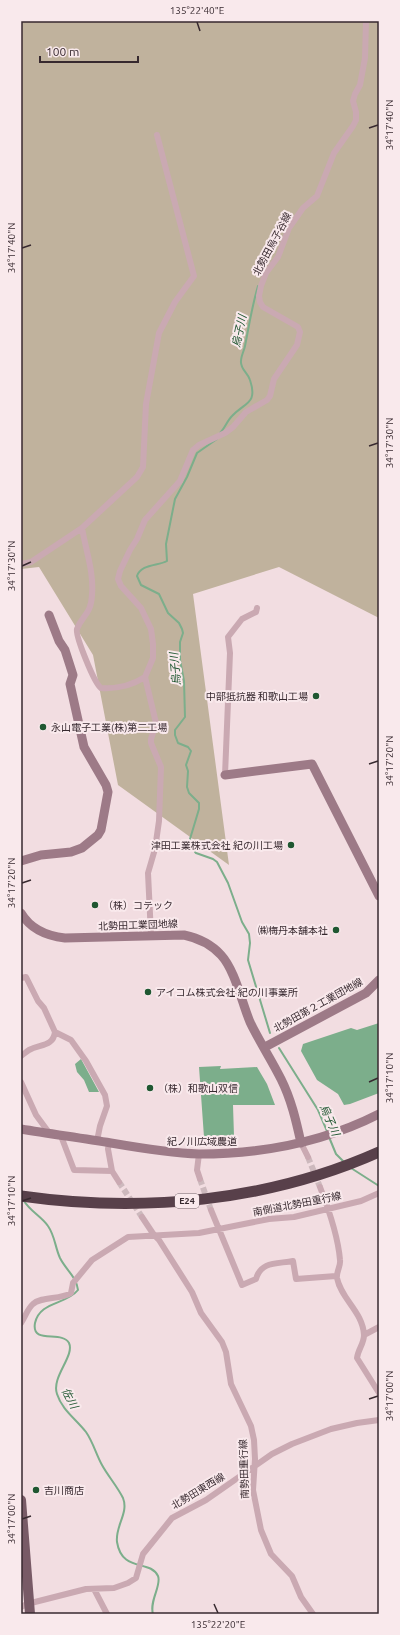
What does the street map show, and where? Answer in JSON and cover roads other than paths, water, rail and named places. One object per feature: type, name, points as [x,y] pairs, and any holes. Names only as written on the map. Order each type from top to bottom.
[{"type":"highway","name":"E24","points":[[21,1196],[93,1204],[155,1203],[189,1200],[261,1189],[295,1181],[366,1158],[379,1152]]},
{"type":"main road","points":[[21,1500],[25,1606],[30,1614]]},
{"type":"street","name":"北勢田烏子谷線","points":[[145,677],[152,658],[153,644],[151,629],[141,608],[120,586],[118,579],[120,571],[146,520],[180,481],[193,450],[199,445],[233,427],[246,412],[267,400],[270,396],[274,379],[297,345],[300,332],[298,327],[263,307],[260,302],[261,286],[266,273],[278,257],[289,228],[303,208],[317,196],[334,153],[356,120],[356,112],[353,101],[360,85],[365,58],[366,21]]},
{"type":"street","points":[[21,564],[31,562],[82,528],[137,477],[143,467],[147,397],[159,333],[175,302],[194,276],[158,134]]},
{"type":"street","points":[[82,528],[92,578],[92,596],[89,612],[79,625],[76,633],[94,678],[101,688],[115,689],[124,687],[145,677],[156,723],[151,743],[161,768],[159,821],[155,849],[148,873],[151,935]]},
{"type":"street","points":[[257,608],[256,612],[242,619],[228,637],[230,653],[225,775],[312,764],[379,896]]},
{"type":"street","points":[[21,861],[41,856],[70,852],[82,848],[91,842],[101,830],[108,792],[106,785],[84,747],[70,684],[73,675],[65,650],[59,641],[49,615]]},
{"type":"street","name":"北勢田工業団地線","points":[[21,914],[40,932],[51,936],[65,938],[184,935],[198,938],[211,945],[222,955],[228,965],[250,1021],[258,1038],[265,1047],[287,1094],[293,1108],[301,1142]]},
{"type":"street","points":[[21,978],[26,977],[38,1001],[44,1008],[54,1032],[50,1043],[30,1050],[21,1056]]},
{"type":"street","name":"北勢田第２工業団地線","points":[[265,1047],[366,993],[379,980]]},
{"type":"street","points":[[54,1032],[71,1040],[86,1061],[105,1095],[107,1106],[100,1126],[97,1141]]},
{"type":"street","points":[[21,1082],[36,1115],[50,1134]]},
{"type":"street","name":"紀ノ川広域農道","points":[[21,1129],[161,1151],[199,1154],[251,1151],[301,1142],[336,1133],[355,1126],[379,1114]]},
{"type":"street","points":[[61,1136],[74,1170],[112,1170]]},
{"type":"street","points":[[301,1142],[308,1157]]},
{"type":"street","points":[[109,1143],[108,1149],[112,1170],[119,1182]]},
{"type":"street","points":[[199,1154],[197,1170],[200,1179]]},
{"type":"street","points":[[320,1187],[328,1208],[339,1254],[340,1262],[336,1276],[340,1289],[355,1308],[362,1325],[364,1335],[363,1344],[358,1351],[357,1358],[379,1393]]},
{"type":"street","name":"南側道北勢田重行線","points":[[21,1323],[35,1302],[71,1293],[73,1282],[92,1260],[128,1237],[200,1233],[269,1219],[294,1217],[361,1201],[379,1193]]},
{"type":"street","points":[[211,1210],[242,1285],[256,1279],[258,1271],[266,1266],[293,1262],[296,1279],[336,1276]]},
{"type":"street","name":"南勢田重行線","points":[[142,1217],[159,1240],[192,1292],[201,1313],[222,1342],[226,1352],[231,1384],[253,1434],[256,1452],[253,1495],[261,1530],[267,1546],[276,1560],[292,1576],[300,1597],[313,1614]]},
{"type":"street","points":[[364,1335],[379,1327]]},
{"type":"street","name":"北勢田東西線","points":[[25,1606],[86,1589],[114,1588],[128,1583],[136,1578],[143,1554],[172,1518],[206,1500],[272,1454],[292,1444],[331,1429],[379,1420]]},
{"type":"street","points":[[94,1589],[107,1614]]},
{"type":"waterway","name":"烏子川","points":[[220,433],[232,416],[249,402],[251,398],[252,388],[248,375],[241,364],[241,357],[245,346],[252,308],[258,286]]},
{"type":"waterway","name":"烏子川","points":[[217,439],[197,453],[187,477],[175,499],[166,544],[167,561],[146,567],[142,569],[137,576],[141,585],[159,594],[168,613],[179,623],[182,629],[183,633],[180,642],[180,660],[184,681],[185,717],[175,730],[175,735],[178,743],[188,747],[191,751],[186,765],[188,771],[187,787],[189,793],[199,803],[199,809],[190,839],[191,847],[196,853],[217,862],[228,883],[242,922],[249,934],[250,943],[248,960],[270,1033]]},
{"type":"waterway","name":"烏子川","points":[[279,1048],[318,1110],[327,1131]]},
{"type":"waterway","name":"烏子川","points":[[329,1137],[336,1154],[344,1162]]},
{"type":"waterway","name":"烏子川","points":[[351,1168],[379,1186]]},
{"type":"waterway","name":"佐川","points":[[24,1201],[50,1230],[60,1258],[73,1277],[78,1290],[73,1295],[42,1311],[35,1323],[35,1330],[42,1336],[60,1337],[69,1343],[69,1354],[57,1381],[57,1394],[62,1405],[86,1432],[102,1465],[123,1498],[124,1509],[117,1536],[120,1552],[124,1558],[130,1562],[149,1568],[158,1576],[159,1580],[152,1609],[153,1614]]},
{"type":"tunnel","points":[[308,1157],[320,1187]]},
{"type":"tunnel","points":[[200,1179],[211,1210]]},
{"type":"tunnel","points":[[119,1182],[142,1217]]},
{"type":"place","name":"中部抵抗器 和歌山工場","points":[[316,696]]},
{"type":"place","name":"永山電子工業(株)第二工場","points":[[43,727]]},
{"type":"place","name":"津田工業株式会社 紀の川工場","points":[[291,845]]},
{"type":"place","name":"（株）コテック","points":[[95,905]]},
{"type":"place","name":"㈱梅丹本舗本社","points":[[336,930]]},
{"type":"place","name":"アイコム株式会社 紀の川事業所","points":[[148,992]]},
{"type":"place","name":"（株）和歌山双信","points":[[150,1088]]},
{"type":"place","name":"吉川商店","points":[[36,1490]]}]
